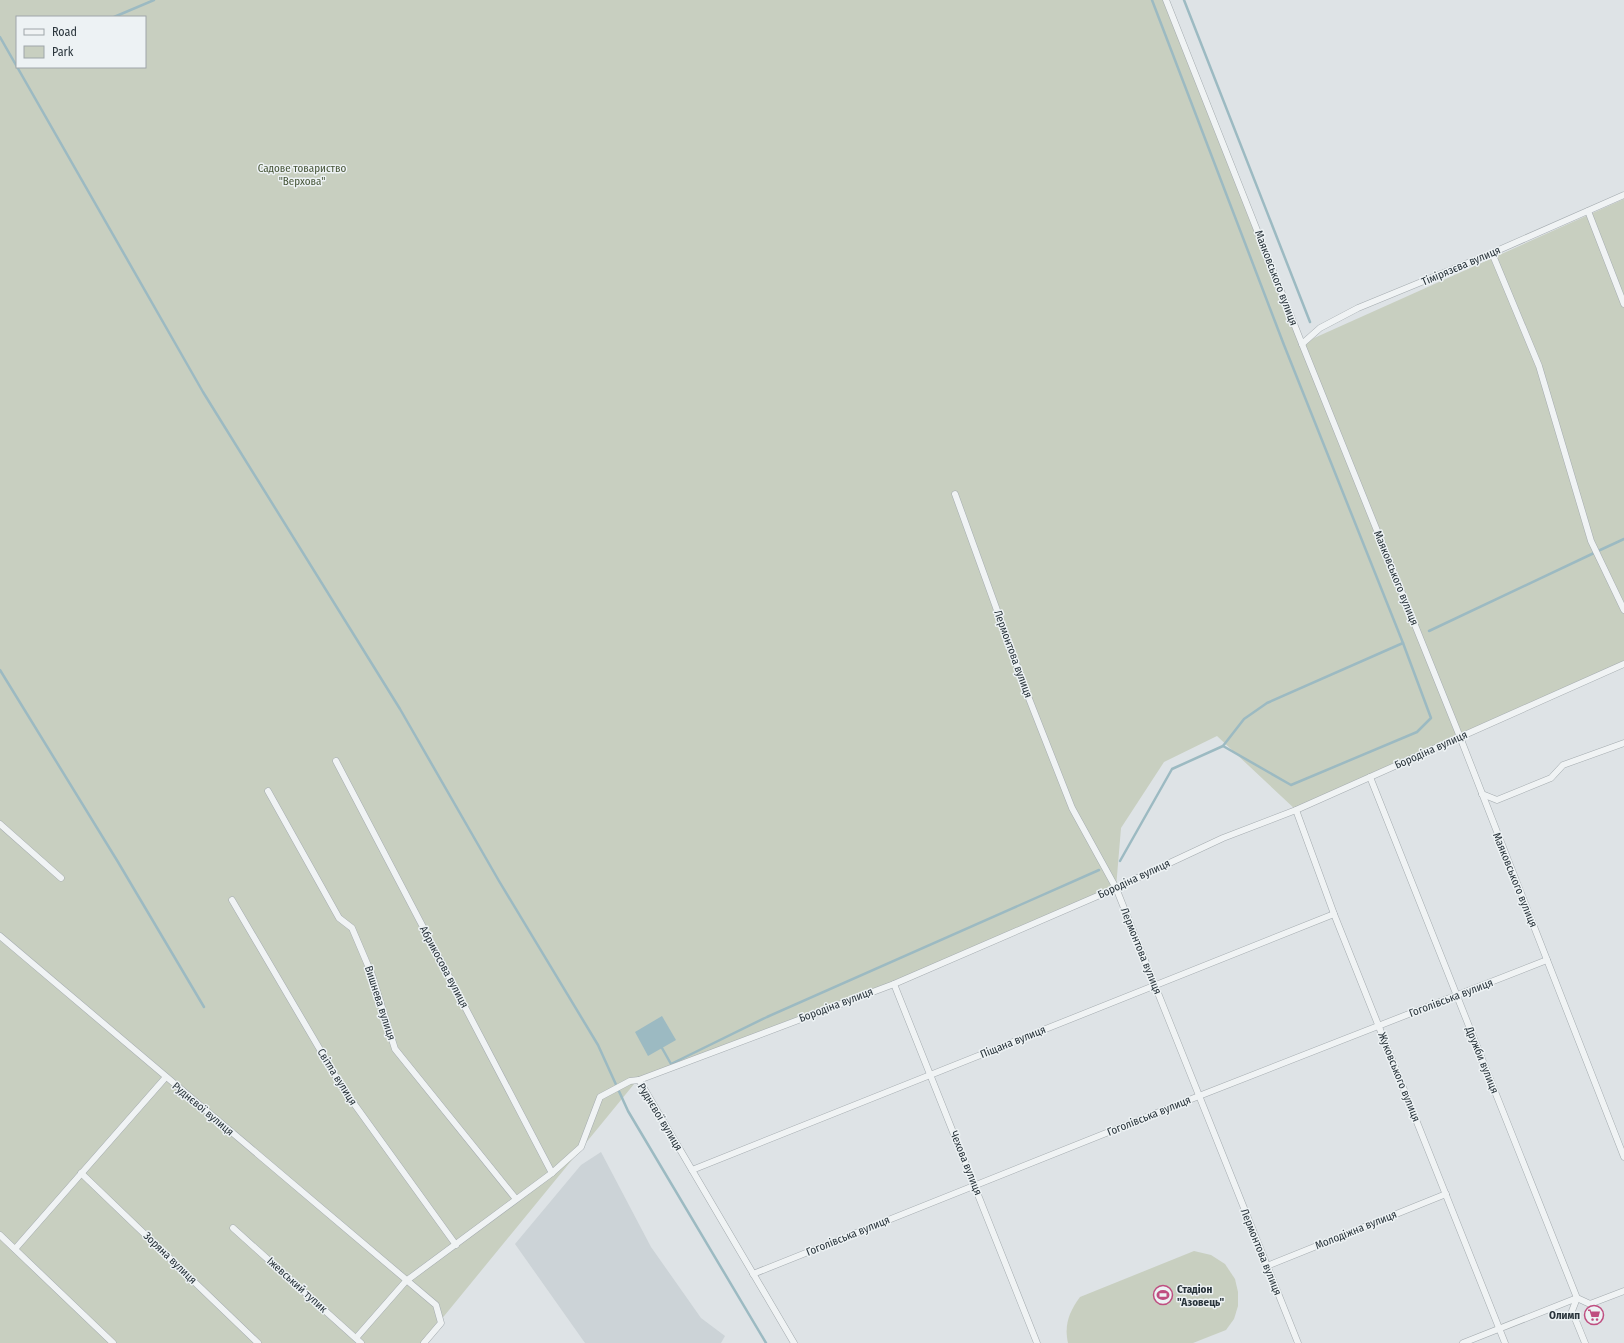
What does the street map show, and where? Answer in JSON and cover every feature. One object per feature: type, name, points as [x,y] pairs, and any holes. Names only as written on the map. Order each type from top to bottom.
[{"type":"street","name":"Маяковського вулиця","points":[[1166,0],[1460,737],[1624,1157]]},
{"type":"street","name":"Тімірязєва вулиця","points":[[1302,344],[1320,328],[1358,308],[1492,253],[1624,195]]},
{"type":"street","points":[[1588,211],[1624,304]]},
{"type":"street","points":[[1492,253],[1539,366],[1591,541],[1624,610]]},
{"type":"street","name":"Лермонтова вулиця","points":[[955,494],[1028,696],[1072,808],[1116,888],[1298,1343]]},
{"type":"street","name":"Бородіна вулиця","points":[[639,1080],[894,984],[1116,888],[1223,838],[1296,810],[1624,664]]},
{"type":"street","points":[[1482,794],[1497,800],[1551,778],[1563,765],[1624,743]]},
{"type":"street","name":"Абрикосова вулиця","points":[[336,761],[552,1173]]},
{"type":"street","name":"Дружби вулиця","points":[[1370,777],[1577,1298],[1572,1311],[1585,1343]]},
{"type":"street","name":"Вишнева вулиця","points":[[268,791],[339,918],[352,928],[372,975],[395,1049],[516,1199]]},
{"type":"street","name":"Жуковського вулиця","points":[[1296,810],[1334,914],[1505,1343]]},
{"type":"street","points":[[0,824],[61,878]]},
{"type":"street","name":"Світла вулиця","points":[[232,900],[342,1087],[456,1244]]},
{"type":"street","name":"Піщана вулиця","points":[[692,1170],[1334,914]]},
{"type":"street","name":"Руднєвої вулиця","points":[[0,936],[436,1305],[441,1323],[424,1343]]},
{"type":"street","name":"Гоголівська вулиця","points":[[753,1274],[1199,1096],[1547,960]]},
{"type":"street","name":"Чехова вулиця","points":[[894,984],[1037,1343]]},
{"type":"street","points":[[15,1249],[166,1077]]},
{"type":"street","name":"Руднєвої вулиця","points":[[406,1281],[552,1173],[581,1147],[600,1097],[630,1081],[639,1080],[794,1343]]},
{"type":"street","name":"Зоряна вулиця","points":[[81,1173],[258,1343]]},
{"type":"street","name":"Молодіжна вулиця","points":[[1267,1266],[1446,1194]]},
{"type":"street","name":"Іжевський тупик","points":[[233,1228],[361,1343]]},
{"type":"street","points":[[0,1235],[113,1343]]},
{"type":"street","points":[[356,1338],[406,1281]]},
{"type":"street","points":[[1463,1343],[1577,1298],[1590,1304],[1624,1291]]},
{"type":"shaded area","points":[[601,1152],[651,1247],[701,1318],[725,1336],[721,1343],[585,1343],[515,1244],[581,1165]]},
{"type":"green space","name":"Садове товариство \"Верхова\"","points":[[0,0],[1164,0],[1458,737],[1296,810],[1217,736],[1164,762],[1121,828],[1116,888],[894,984],[639,1078],[422,1343],[0,1343]]},
{"type":"green space","points":[[1624,199],[1624,662],[1460,735],[1303,343]]},
{"type":"green space","name":"Стадіон \"Азовець\"","points":[[1194,1251],[1211,1255],[1225,1264],[1235,1279],[1238,1292],[1238,1306],[1234,1319],[1226,1330],[1193,1343],[1068,1343],[1068,1319],[1080,1297]]},
{"type":"water","points":[[662,1016],[676,1040],[648,1056],[635,1032]]},
{"type":"waterway","points":[[116,16],[154,0]]},
{"type":"waterway","points":[[1120,861],[1172,769],[1223,746],[1291,785],[1417,732],[1431,718],[1403,643],[1284,345],[1152,0]]},
{"type":"waterway","points":[[1184,0],[1310,322]]},
{"type":"waterway","points":[[0,37],[16,65]]},
{"type":"waterway","points":[[18,68],[203,392],[400,709],[499,881],[598,1045],[628,1111],[766,1343]]},
{"type":"waterway","points":[[1598,551],[1624,539]]},
{"type":"waterway","points":[[1429,631],[1594,553]]},
{"type":"waterway","points":[[1223,746],[1244,719],[1267,703],[1403,643]]},
{"type":"waterway","points":[[0,670],[118,862],[204,1007]]},
{"type":"waterway","points":[[662,1048],[671,1064],[767,1017],[1099,870]]},
{"type":"place","name":"Стадіон \"Азовець\"","points":[[1163,1295]]},
{"type":"place","name":"Олимп","points":[[1594,1315]]}]
